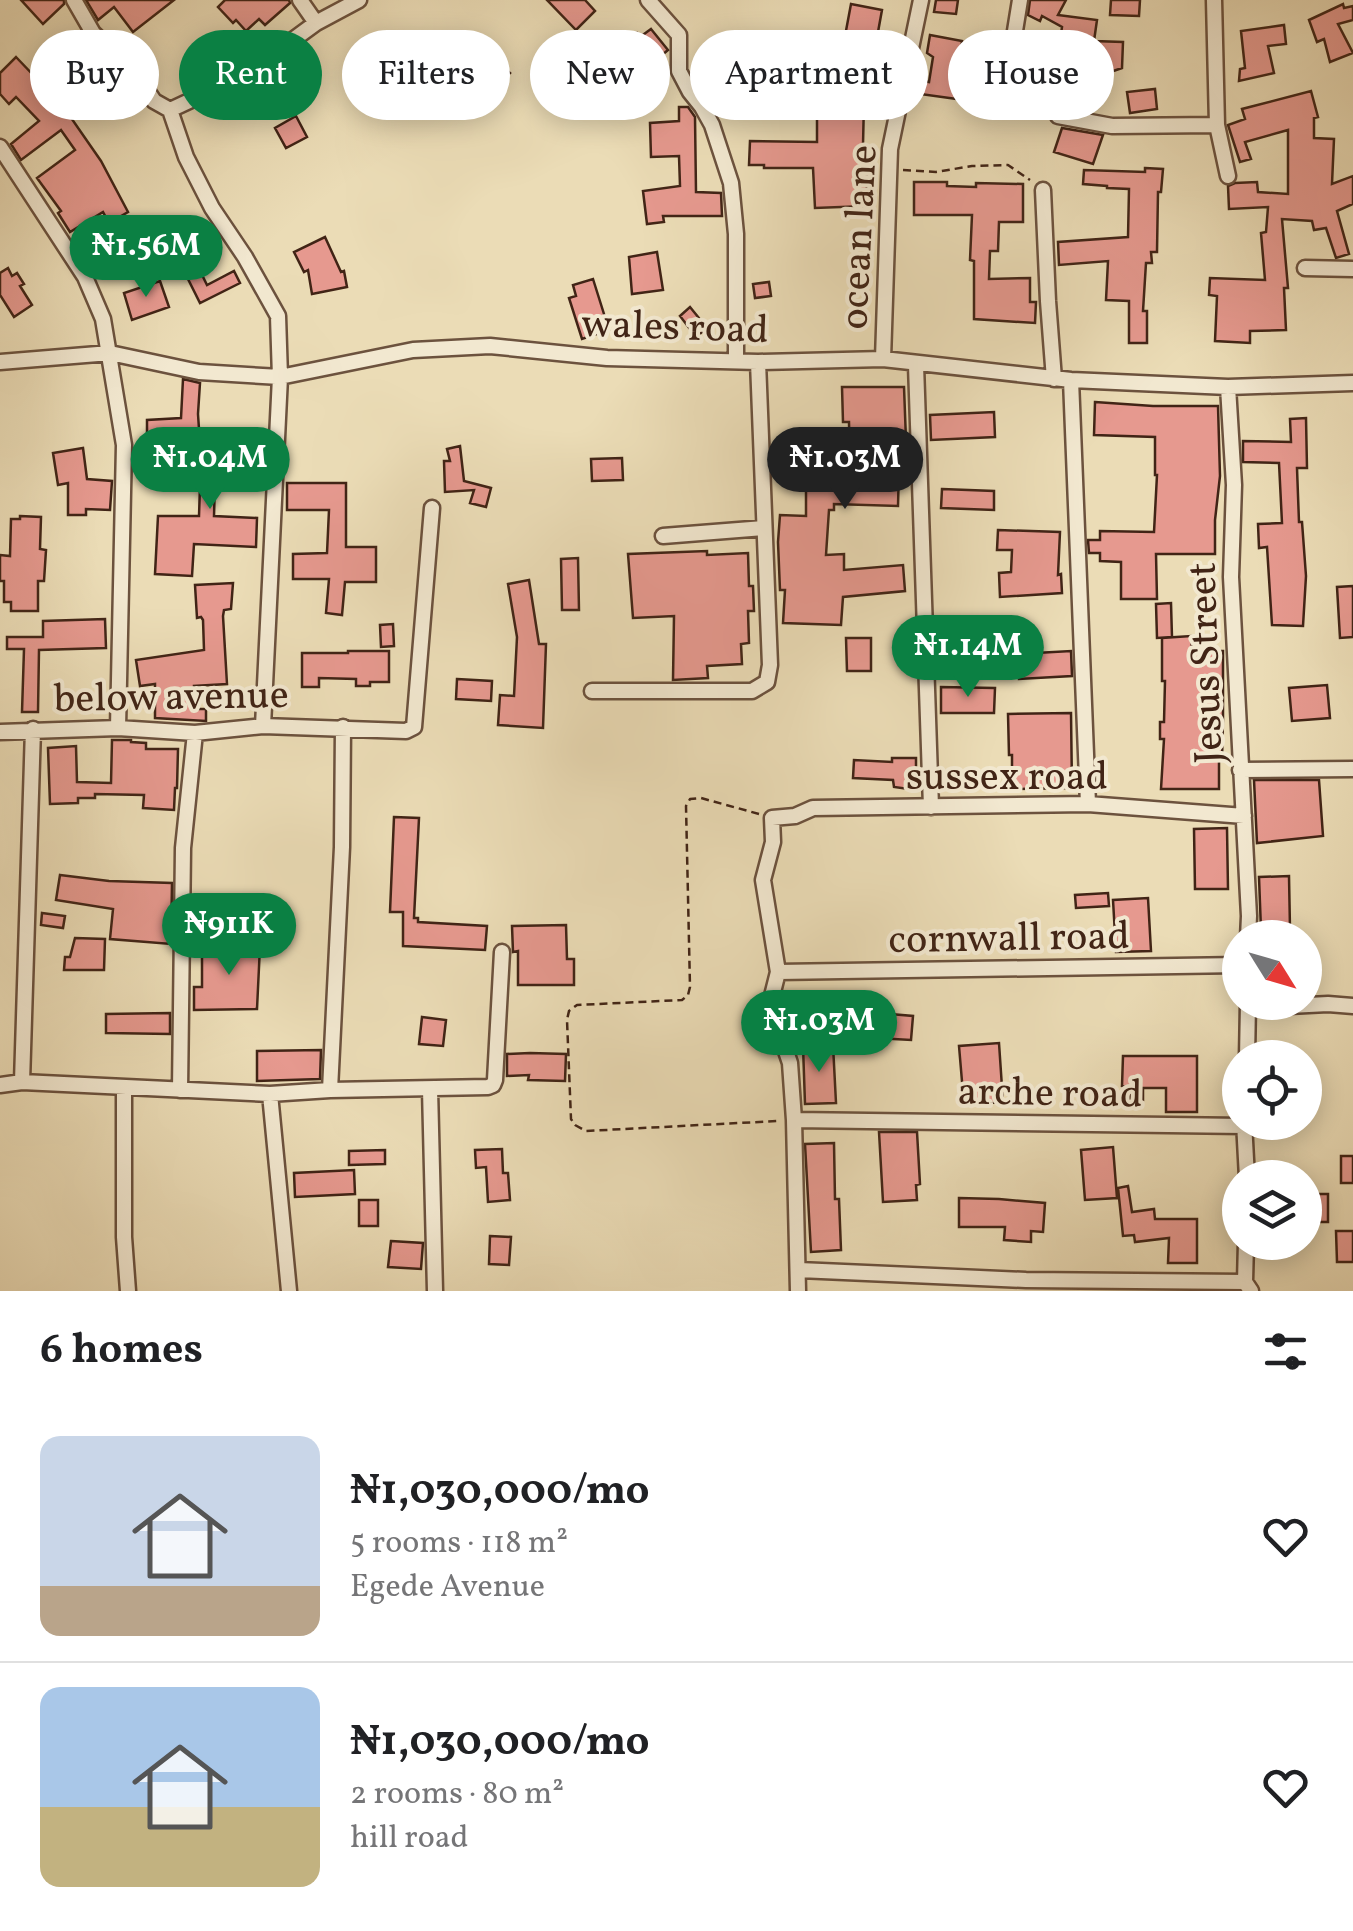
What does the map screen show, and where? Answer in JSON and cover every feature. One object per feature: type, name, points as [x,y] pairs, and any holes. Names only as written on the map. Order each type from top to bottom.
[{"type":"street","points":[[74,0],[93,34],[136,74],[154,102],[170,110],[186,157],[212,208],[278,316],[280,377],[263,726]]},
{"type":"street","points":[[300,0],[316,23]]},
{"type":"street","points":[[170,110],[245,75],[316,23],[359,0]]},
{"type":"street","name":"ocean lane","points":[[884,360],[890,149],[921,0]]},
{"type":"street","points":[[1015,30],[1020,0]]},
{"type":"street","points":[[1214,0],[1217,125],[1228,176]]},
{"type":"street","points":[[652,1],[679,35],[679,71],[712,125],[731,184],[736,234],[736,362]]},
{"type":"street","points":[[1080,120],[1112,126],[1217,125]]},
{"type":"street","points":[[0,147],[85,277],[103,320],[110,353],[124,445],[118,728]]},
{"type":"street","points":[[1043,190],[1054,379]]},
{"type":"street","points":[[1305,268],[1353,269]]},
{"type":"street","name":"wales road","points":[[0,362],[110,353],[198,372],[280,377],[412,350],[490,346],[606,358],[736,362],[884,360],[1054,379],[1228,387],[1353,383]]},
{"type":"street","points":[[592,690],[752,690],[767,682],[770,665],[758,362]]},
{"type":"street","points":[[916,364],[931,808]]},
{"type":"street","points":[[1071,380],[1088,804]]},
{"type":"street","name":"Jesus Street","points":[[1228,387],[1234,484],[1231,577],[1247,920]]},
{"type":"street","name":"below avenue","points":[[0,732],[118,728],[195,733],[263,726],[406,731],[414,728],[432,508]]},
{"type":"street","points":[[663,536],[764,528]]},
{"type":"street","points":[[330,1090],[342,864],[343,727]]},
{"type":"street","points":[[22,1082],[33,729]]},
{"type":"street","points":[[180,1090],[183,848],[195,733]]},
{"type":"street","points":[[1240,770],[1353,769]]},
{"type":"street","name":"sussex road","points":[[772,818],[794,816],[813,808],[1088,804],[1244,816]]},
{"type":"street","points":[[772,818],[773,842],[763,880],[778,972],[770,1004],[790,1063],[798,1291]]},
{"type":"street","points":[[0,1085],[22,1082],[270,1094],[493,1086],[502,952]]},
{"type":"street","name":"cornwall road","points":[[778,972],[1222,966]]},
{"type":"street","points":[[1322,1004],[1353,1006]]},
{"type":"street","points":[[124,1087],[128,1291]]},
{"type":"street","points":[[430,1088],[436,1291]]},
{"type":"street","points":[[270,1094],[289,1291]]},
{"type":"street","name":"arche road","points":[[794,1120],[1222,1124]]},
{"type":"street","points":[[798,1270],[1248,1286],[1247,1260]]},
{"type":"path","points":[[890,169],[936,172],[1008,165],[1043,190]]},
{"type":"path","points":[[772,818],[701,798],[690,799],[686,806],[688,995],[682,1000],[576,1005],[569,1011],[572,1119],[586,1131],[794,1120]]},
{"type":"building","points":[[21,0],[64,0],[64,4],[43,24]]},
{"type":"building","points":[[86,0],[174,0],[136,30],[114,7],[98,20]]},
{"type":"building","points":[[225,0],[290,3],[265,25],[259,19],[247,30],[236,20],[233,23],[218,7]]},
{"type":"building","points":[[547,0],[585,0],[595,11],[576,30]]},
{"type":"building","points":[[936,0],[958,0],[956,14],[934,12]]},
{"type":"building","points":[[1030,0],[1066,0],[1058,15],[1097,20],[1096,30],[1062,30],[1042,16],[1040,21],[1028,15]]},
{"type":"building","points":[[1111,0],[1140,0],[1139,16],[1110,15]]},
{"type":"building","points":[[851,4],[882,10],[878,30],[846,30]]},
{"type":"building","points":[[1343,4],[1344,8],[1353,6],[1353,20],[1338,24],[1353,53],[1330,62],[1324,39],[1317,42],[1309,20]]},
{"type":"building","points":[[1284,25],[1286,44],[1268,46],[1274,73],[1239,81],[1240,69],[1245,68],[1241,31]]},
{"type":"building","points":[[930,35],[948,38],[948,98],[928,95],[933,57],[928,47]]},
{"type":"building","points":[[1114,42],[1123,42],[1122,68],[1114,71]]},
{"type":"building","points":[[16,57],[30,72],[30,112],[16,97],[9,104],[0,94],[0,73]]},
{"type":"building","points":[[1155,89],[1157,109],[1130,113],[1127,92]]},
{"type":"building","points":[[1311,91],[1318,117],[1314,118],[1314,138],[1334,139],[1332,184],[1353,176],[1353,204],[1337,211],[1349,254],[1336,258],[1326,228],[1314,230],[1312,221],[1282,219],[1288,288],[1284,288],[1286,330],[1250,331],[1250,343],[1215,341],[1217,296],[1209,295],[1210,278],[1265,280],[1261,233],[1266,232],[1268,207],[1229,209],[1228,186],[1257,182],[1258,192],[1288,194],[1288,130],[1245,142],[1251,159],[1240,162],[1228,125],[1245,119],[1242,109]]},
{"type":"building","points":[[679,107],[688,107],[690,120],[695,120],[696,192],[721,193],[722,216],[663,216],[664,222],[647,224],[643,191],[680,186],[679,156],[651,157],[650,123],[679,121]]},
{"type":"building","points":[[73,120],[101,161],[128,212],[109,223],[103,212],[70,232],[58,213],[61,211],[37,178],[75,150],[61,130],[21,160],[11,144],[39,121]]},
{"type":"building","points":[[298,120],[307,137],[286,148],[275,128]]},
{"type":"building","points":[[817,120],[864,120],[867,206],[815,208],[813,168],[749,165],[750,141],[817,142]]},
{"type":"building","points":[[1062,128],[1103,135],[1093,164],[1054,152]]},
{"type":"building","points":[[1145,168],[1163,169],[1158,192],[1157,252],[1151,252],[1152,263],[1146,263],[1143,311],[1147,311],[1147,343],[1129,343],[1129,301],[1106,300],[1108,261],[1059,265],[1058,242],[1128,237],[1129,189],[1083,184],[1084,170],[1145,172]]},
{"type":"building","points":[[914,182],[976,187],[976,183],[1023,184],[1023,222],[999,222],[998,251],[990,251],[989,279],[1030,278],[1030,302],[1036,302],[1035,323],[974,319],[972,215],[914,215]]},
{"type":"building","points":[[325,237],[341,272],[344,271],[347,287],[312,294],[308,270],[304,272],[294,252]]},
{"type":"building","points":[[188,246],[207,285],[234,271],[240,283],[200,303],[175,253]]},
{"type":"building","points":[[657,252],[663,290],[632,294],[629,257]]},
{"type":"building","points":[[8,268],[12,276],[17,273],[32,305],[14,317],[0,295],[0,273]]},
{"type":"building","points":[[593,279],[609,330],[582,339],[569,298],[576,296],[573,285]]},
{"type":"building","points":[[160,281],[169,307],[132,320],[124,293]]},
{"type":"building","points":[[769,282],[771,296],[755,298],[753,284]]},
{"type":"building","points":[[690,307],[707,328],[696,337],[680,316]]},
{"type":"building","points":[[183,379],[200,383],[200,444],[180,445],[178,475],[141,474],[141,459],[147,459],[147,420],[181,418]]},
{"type":"building","points":[[842,387],[904,387],[907,467],[899,467],[898,506],[834,504],[834,510],[829,510],[826,555],[844,554],[844,570],[903,565],[905,591],[843,597],[841,625],[783,623],[780,515],[806,516],[806,474],[850,473],[849,422],[843,422]]},
{"type":"building","points":[[1095,402],[1218,406],[1220,476],[1215,554],[1156,554],[1157,599],[1121,599],[1121,562],[1100,561],[1100,553],[1089,553],[1088,540],[1100,540],[1100,531],[1154,532],[1157,475],[1155,437],[1094,435]]},
{"type":"building","points":[[994,412],[995,437],[931,440],[930,415]]},
{"type":"building","points":[[1306,418],[1307,468],[1297,468],[1306,576],[1303,626],[1272,625],[1267,547],[1259,548],[1258,524],[1282,523],[1279,463],[1243,462],[1243,441],[1291,442],[1290,419]]},
{"type":"building","points":[[460,446],[464,481],[491,488],[486,507],[470,503],[474,490],[445,492],[444,461],[450,461],[447,449]]},
{"type":"building","points":[[204,447],[266,447],[264,480],[215,481],[214,516],[257,518],[256,547],[194,544],[192,576],[155,574],[158,516],[199,516]]},
{"type":"building","points":[[83,448],[87,479],[112,481],[110,510],[86,509],[86,515],[68,515],[68,483],[58,485],[53,453]]},
{"type":"building","points":[[622,458],[623,480],[592,481],[591,459]]},
{"type":"building","points":[[287,483],[346,483],[346,547],[376,547],[376,582],[345,582],[342,615],[326,613],[329,579],[293,579],[293,554],[327,553],[329,510],[287,510]]},
{"type":"building","points":[[942,489],[994,491],[994,510],[941,508]]},
{"type":"building","points":[[41,517],[40,549],[46,550],[44,581],[38,581],[38,611],[11,611],[11,602],[4,602],[4,581],[0,581],[0,555],[10,556],[11,519]]},
{"type":"building","points":[[998,530],[1060,532],[1058,575],[1061,574],[1062,593],[1000,597],[999,573],[1011,572],[1012,550],[997,550]]},
{"type":"building","points":[[707,551],[707,555],[748,553],[754,611],[748,611],[749,643],[741,644],[742,664],[707,666],[708,678],[673,680],[674,616],[633,618],[628,554]]},
{"type":"building","points":[[578,558],[579,610],[562,610],[561,559]]},
{"type":"building","points":[[529,580],[539,644],[546,644],[543,728],[498,725],[500,695],[514,696],[517,637],[508,584]]},
{"type":"building","points":[[233,583],[231,609],[224,610],[223,616],[227,684],[194,686],[195,709],[206,709],[206,721],[155,718],[155,684],[140,686],[136,660],[204,650],[203,620],[197,618],[195,585]]},
{"type":"building","points":[[1353,586],[1353,637],[1340,638],[1337,587]]},
{"type":"building","points":[[1171,603],[1172,637],[1157,638],[1156,604]]},
{"type":"building","points":[[105,619],[106,648],[39,650],[38,712],[22,712],[24,649],[7,649],[7,637],[43,637],[43,621]]},
{"type":"building","points":[[393,624],[394,646],[381,647],[380,625]]},
{"type":"building","points":[[1191,636],[1192,651],[1223,651],[1219,789],[1161,789],[1164,739],[1160,739],[1160,722],[1164,722],[1165,681],[1162,638]]},
{"type":"building","points":[[846,638],[871,638],[871,671],[847,671]]},
{"type":"building","points":[[389,651],[389,682],[356,686],[356,679],[319,678],[319,687],[302,687],[302,653]]},
{"type":"building","points":[[1071,651],[1072,676],[1019,679],[1018,654]]},
{"type":"building","points":[[457,679],[492,681],[491,701],[456,699]]},
{"type":"building","points":[[1327,685],[1330,718],[1292,721],[1289,688]]},
{"type":"building","points":[[941,687],[995,688],[994,713],[941,713]]},
{"type":"building","points":[[1071,713],[1072,788],[1012,789],[1008,714]]},
{"type":"building","points":[[112,740],[146,743],[146,749],[178,749],[174,810],[143,808],[144,795],[95,794],[95,798],[78,798],[78,803],[50,804],[48,748],[76,746],[77,782],[111,783]]},
{"type":"building","points":[[892,758],[916,758],[916,790],[894,787],[893,780],[853,778],[854,760],[892,762]]},
{"type":"building","points":[[1254,780],[1319,780],[1323,836],[1257,843]]},
{"type":"building","points":[[394,817],[419,818],[414,918],[418,922],[487,926],[485,950],[403,946],[403,912],[390,912]]},
{"type":"building","points":[[1227,828],[1228,889],[1195,889],[1194,829]]},
{"type":"building","points":[[60,875],[172,883],[171,944],[110,939],[113,909],[56,900]]},
{"type":"building","points":[[1289,876],[1290,920],[1261,920],[1259,877]]},
{"type":"building","points":[[1108,893],[1109,906],[1076,908],[1075,895]]},
{"type":"building","points":[[1148,898],[1151,951],[1116,952],[1113,900]]},
{"type":"building","points":[[42,913],[65,916],[63,928],[41,925]]},
{"type":"building","points":[[566,925],[567,959],[574,959],[574,985],[518,985],[518,951],[513,952],[512,926]]},
{"type":"building","points":[[75,938],[105,939],[104,970],[64,970],[65,957],[70,957]]},
{"type":"building","points":[[202,946],[260,946],[257,1009],[194,1010],[194,987],[202,987]]},
{"type":"building","points":[[170,1013],[170,1034],[106,1033],[106,1014]]},
{"type":"building","points":[[878,1013],[913,1016],[911,1040],[876,1038]]},
{"type":"building","points":[[422,1017],[446,1020],[443,1046],[419,1044]]},
{"type":"building","points":[[999,1043],[1003,1102],[964,1105],[959,1046]]},
{"type":"building","points":[[833,1045],[836,1103],[805,1104],[803,1046]]},
{"type":"building","points":[[321,1050],[320,1079],[257,1081],[257,1051]]},
{"type":"building","points":[[507,1054],[566,1054],[565,1081],[507,1076]]},
{"type":"building","points":[[1123,1056],[1197,1056],[1197,1112],[1166,1112],[1166,1088],[1143,1088],[1143,1100],[1130,1099],[1130,1088],[1122,1086]]},
{"type":"building","points":[[879,1132],[917,1132],[917,1200],[883,1202]]},
{"type":"building","points":[[834,1143],[841,1250],[811,1252],[805,1144]]},
{"type":"building","points":[[1113,1147],[1117,1198],[1085,1200],[1081,1150]]},
{"type":"building","points":[[502,1149],[510,1200],[488,1202],[486,1167],[476,1168],[475,1150]]},
{"type":"building","points":[[385,1150],[385,1164],[349,1165],[349,1151]]},
{"type":"building","points":[[1341,1156],[1353,1156],[1353,1183],[1341,1183]]},
{"type":"building","points":[[354,1170],[355,1194],[295,1197],[294,1173]]},
{"type":"building","points":[[1128,1186],[1132,1212],[1154,1209],[1155,1219],[1197,1219],[1197,1263],[1168,1263],[1169,1238],[1135,1242],[1134,1235],[1123,1236],[1118,1188]]},
{"type":"building","points":[[1322,1194],[1328,1194],[1328,1222],[1322,1222]]},
{"type":"building","points":[[959,1198],[1045,1203],[1043,1232],[1031,1231],[1031,1242],[1004,1240],[1005,1227],[959,1227]]},
{"type":"building","points":[[359,1200],[378,1200],[378,1226],[359,1226]]},
{"type":"building","points":[[1336,1231],[1353,1231],[1353,1262],[1337,1262]]},
{"type":"building","points":[[490,1236],[511,1237],[509,1265],[489,1264]]},
{"type":"building","points":[[391,1241],[423,1243],[421,1269],[388,1267]]}]
